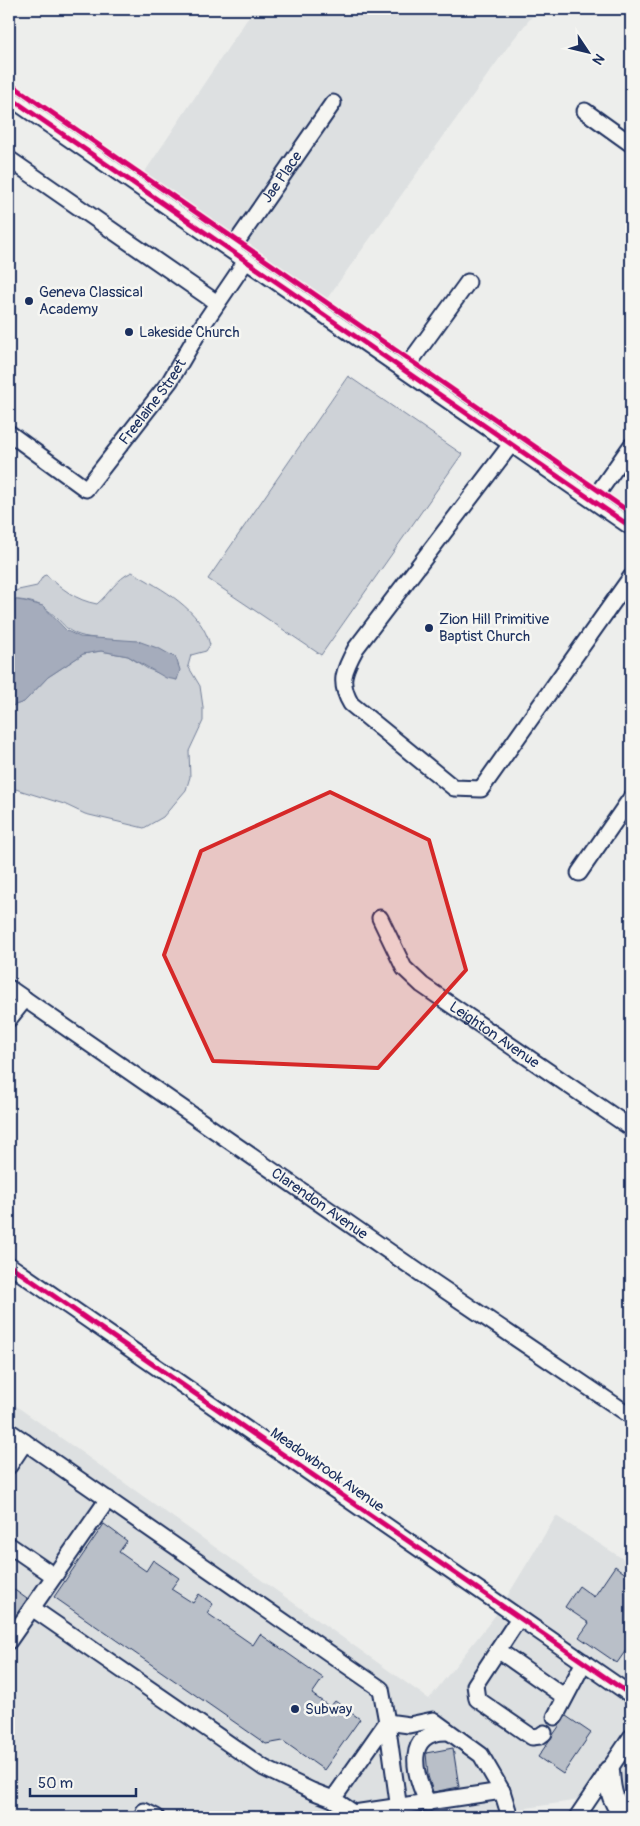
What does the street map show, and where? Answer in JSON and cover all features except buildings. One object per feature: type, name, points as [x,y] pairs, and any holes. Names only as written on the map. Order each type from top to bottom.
[{"type":"main road","points":[[620,1762],[613,1800],[619,1808],[631,1817]]},
{"type":"street","name":"Jae Place","points":[[231,250],[333,103]]},
{"type":"street","points":[[11,104],[231,250],[631,527]]},
{"type":"street","points":[[585,111],[631,144]]},
{"type":"street","points":[[9,159],[218,303]]},
{"type":"street","name":"Freelaine Street","points":[[9,433],[86,490],[170,381],[246,261]]},
{"type":"street","points":[[405,369],[468,282]]},
{"type":"street","points":[[512,443],[367,631],[348,664],[343,679],[344,692],[351,704],[454,788],[481,789],[631,577]]},
{"type":"street","points":[[593,500],[631,446]]},
{"type":"street","points":[[579,873],[631,798]]},
{"type":"street","name":"Leighton Avenue","points":[[380,918],[404,968],[422,985],[631,1128]]},
{"type":"street","name":"Clarendon Avenue","points":[[9,988],[433,1282],[631,1416]]},
{"type":"street","points":[[9,1019],[25,999]]},
{"type":"street","name":"Meadowbrook Avenue","points":[[9,1265],[631,1694]]},
{"type":"street","points":[[9,1431],[381,1689],[399,1813]]},
{"type":"street","points":[[9,1466],[25,1442]]},
{"type":"street","points":[[9,1642],[108,1499]]},
{"type":"street","points":[[9,1545],[54,1576]]},
{"type":"street","points":[[32,1608],[264,1768],[312,1791],[333,1798],[349,1815],[399,1813],[428,1803],[502,1791]]},
{"type":"street","points":[[519,1618],[475,1685],[477,1699],[532,1737],[540,1736],[544,1733]]},
{"type":"street","points":[[498,1650],[566,1696]]},
{"type":"street","points":[[555,1717],[584,1662]]},
{"type":"street","points":[[387,1722],[409,1725],[432,1720],[481,1755],[502,1791],[510,1817]]},
{"type":"street","points":[[333,1798],[387,1722]]},
{"type":"street","points":[[428,1803],[420,1788],[415,1752],[427,1734],[434,1731],[448,1732]]},
{"type":"street","points":[[578,1817],[620,1762],[631,1737]]},
{"type":"highlighted area","points":[[330,792],[429,840],[466,970],[378,1068],[213,1061],[164,955],[201,851]]},
{"type":"shaded area","points":[[254,9],[538,9],[512,41],[323,304],[241,249],[344,102],[331,92],[228,239],[140,179]]},
{"type":"shaded area","points":[[348,376],[462,454],[321,655],[208,579]]},
{"type":"shaded area","points":[[132,572],[179,601],[198,621],[210,645],[206,651],[191,655],[188,666],[200,686],[203,721],[189,751],[190,777],[186,790],[163,817],[144,828],[85,814],[64,804],[9,787],[9,707],[24,702],[48,677],[83,654],[101,651],[128,656],[148,669],[177,680],[95,638],[70,631],[51,613],[39,605],[27,601],[9,599],[9,592],[37,586],[43,576],[46,575],[76,597],[97,604],[117,582]]},
{"type":"shaded area","points":[[9,1401],[429,1699],[498,1612],[631,1704],[631,1723],[604,1763],[600,1763],[601,1768],[579,1800],[467,1817],[9,1817]]},
{"type":"shaded area","points":[[556,1516],[631,1564],[631,1686],[505,1600]]},
{"type":"shaded area","points":[[631,1752],[631,1792],[620,1794],[617,1773]]},
{"type":"water","points":[[9,599],[43,606],[67,631],[80,637],[138,641],[160,649],[176,658],[180,670],[177,680],[166,678],[128,656],[101,651],[83,654],[48,677],[24,702],[9,707]]},
{"type":"cycle path","points":[[9,83],[631,513]]},
{"type":"cycle path","points":[[9,97],[631,527]]},
{"type":"cycle path","points":[[9,1265],[631,1695]]},
{"type":"place","name":"Geneva Classical Academy","points":[[29,301]]},
{"type":"place","name":"Lakeside Church","points":[[129,332]]},
{"type":"place","name":"Zion Hill Primitive Baptist Church","points":[[429,628]]},
{"type":"place","name":"Subway","points":[[295,1709]]}]
